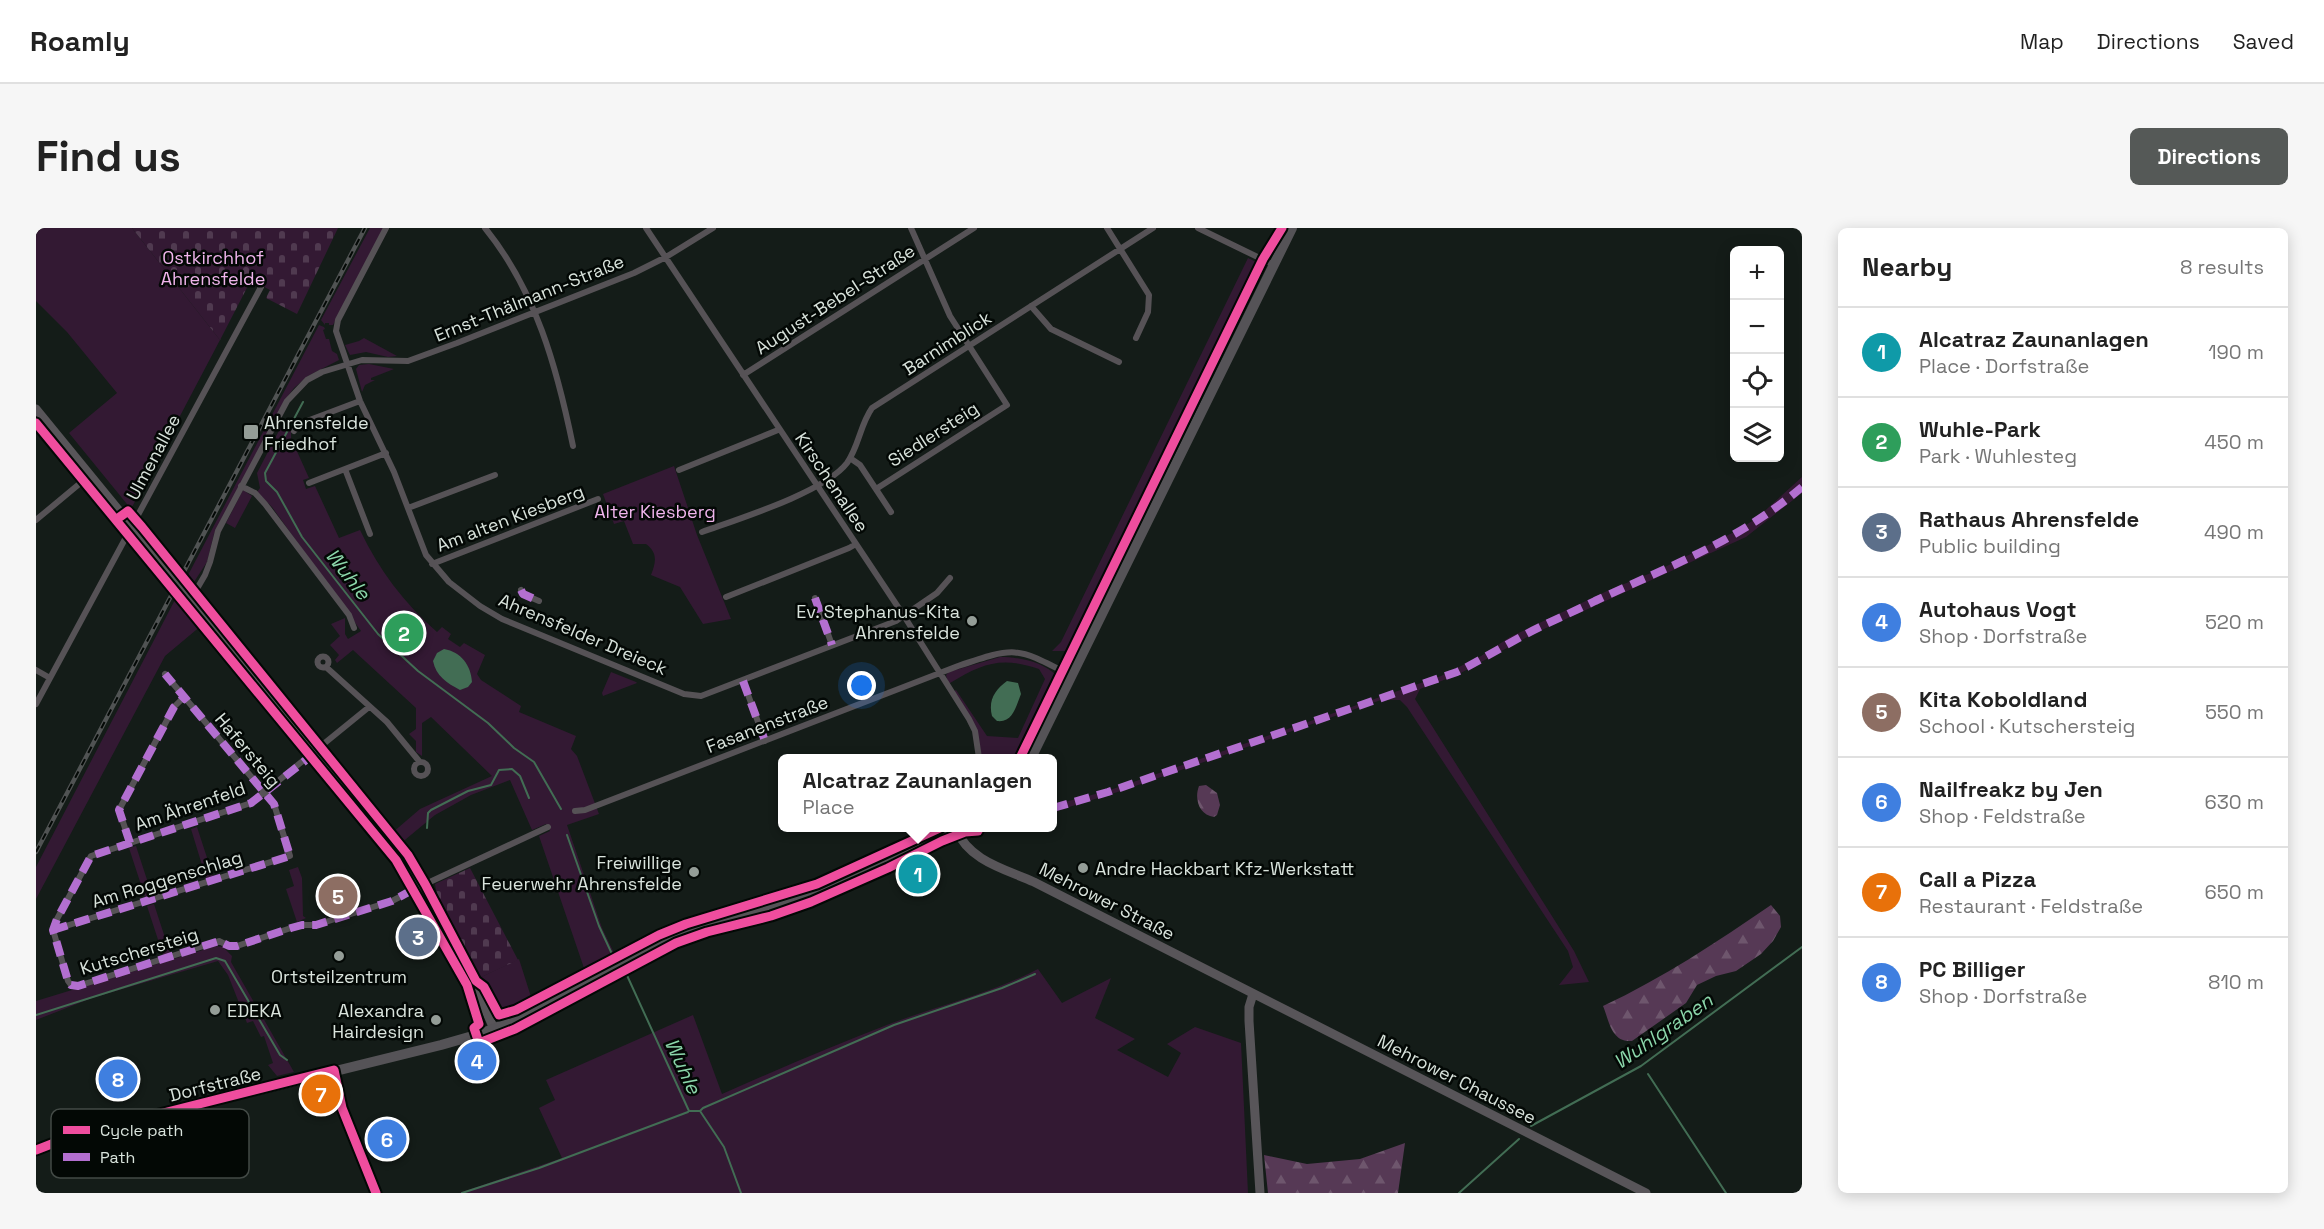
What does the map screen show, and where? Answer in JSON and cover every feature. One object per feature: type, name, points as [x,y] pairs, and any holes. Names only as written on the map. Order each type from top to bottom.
[{"type":"main road","points":[[1033,754],[1292,228]]},
{"type":"main road","points":[[36,409],[276,703],[288,722],[298,729],[387,837],[419,887],[477,990],[494,1029]]},
{"type":"main road","name":"Dorfstraße","points":[[179,1109],[441,1045],[494,1029],[536,1010],[674,938],[804,896],[949,832]]},
{"type":"main road","name":"Mehrower Straße","points":[[959,832],[962,840],[975,855],[1034,882],[1253,994]]},
{"type":"main road","points":[[1253,994],[1248,1022],[1260,1193]]},
{"type":"main road","name":"Mehrower Chaussee","points":[[1253,994],[1646,1193]]},
{"type":"main road","name":"Dorfstraße","points":[[36,1150],[51,1144]]},
{"type":"street","name":"Ahrensfelder Dreieck","points":[[386,228],[338,320],[336,331],[360,400],[386,453],[432,564],[449,582],[480,606],[502,619],[684,694],[701,696],[904,616],[937,593],[950,578]]},
{"type":"street","points":[[485,228],[509,261],[535,312],[561,388],[573,446]]},
{"type":"street","name":"Kirschenallee","points":[[646,228],[778,430],[904,616],[975,732],[978,754]]},
{"type":"street","name":"Ernst-Thälmann-Straße","points":[[189,596],[205,575],[218,531],[287,401],[307,380],[322,372],[370,359],[392,362],[408,361],[634,273],[666,257],[712,228]]},
{"type":"street","points":[[911,228],[950,316],[969,346]]},
{"type":"street","name":"August-Bebel-Straße","points":[[743,375],[974,228]]},
{"type":"street","points":[[1107,228],[1149,295],[1148,312],[1136,338]]},
{"type":"street","name":"Barnimblick","points":[[702,532],[817,486],[845,465],[850,458],[865,418],[872,408],[1154,228]]},
{"type":"street","points":[[1198,228],[1274,265]]},
{"type":"street","name":"Ulmenallee","points":[[36,704],[261,288]]},
{"type":"street","points":[[1031,306],[1044,324],[1119,362]]},
{"type":"street","name":"Siedlersteig","points":[[876,489],[1006,405],[969,346]]},
{"type":"street","points":[[294,431],[299,424],[360,400]]},
{"type":"street","points":[[679,471],[778,430]]},
{"type":"street","points":[[309,483],[386,453]]},
{"type":"street","points":[[850,458],[860,465],[891,512]]},
{"type":"street","points":[[345,469],[370,534]]},
{"type":"street","points":[[36,520],[90,475]]},
{"type":"street","points":[[408,508],[495,475]]},
{"type":"street","points":[[241,486],[255,493],[266,504],[349,615],[354,628]]},
{"type":"street","name":"Am alten Kiesberg","points":[[432,564],[598,499]]},
{"type":"street","points":[[726,597],[849,549],[855,544]]},
{"type":"street","points":[[521,590],[523,594],[539,601]]},
{"type":"street","points":[[815,598],[832,645]]},
{"type":"street","name":"Fasanenstraße","points":[[574,811],[585,810],[939,673],[997,653],[1011,651],[1030,654],[1071,675]]},
{"type":"street","points":[[326,667],[390,724],[419,761]]},
{"type":"street","points":[[36,670],[50,678]]},
{"type":"street","name":"Hafersteig","points":[[165,674],[274,804],[290,856]]},
{"type":"street","points":[[743,681],[765,741]]},
{"type":"street","points":[[130,843],[119,810],[174,707],[184,697]]},
{"type":"street","name":"Am Ährenfeld","points":[[53,930],[90,856],[251,803],[317,752],[369,707]]},
{"type":"street","points":[[419,887],[548,827]]},
{"type":"street","name":"Am Roggenschlag","points":[[53,930],[290,856]]},
{"type":"street","name":"Kutschersteig","points":[[53,930],[68,981],[71,985],[78,986],[219,941],[229,946],[237,946],[302,925],[316,926],[392,901],[419,887]]},
{"type":"street","points":[[334,1070],[342,1108],[376,1193]]},
{"type":"green space","points":[[36,228],[132,228],[220,340],[131,509],[69,433],[117,393],[67,332],[36,301]]},
{"type":"green space","name":"Ostkirchhof Ahrensfelde","points":[[132,228],[338,228],[297,314],[266,298],[270,290],[251,280],[220,340]]},
{"type":"green space","points":[[370,228],[384,228],[333,325],[325,323],[325,325],[321,320]]},
{"type":"green space","points":[[1248,258],[1258,263],[1067,651],[1052,651],[1061,642]]},
{"type":"green space","points":[[319,325],[324,327],[326,339],[329,339],[332,351],[337,354],[339,360],[308,376],[294,388],[285,400],[214,534],[207,562],[192,585],[186,579]]},
{"type":"green space","points":[[364,338],[397,356],[388,357],[366,352],[350,355],[345,345]]},
{"type":"green space","points":[[369,364],[394,369],[371,378],[375,380],[365,385],[362,392],[356,369],[359,365]]},
{"type":"green space","points":[[283,423],[291,427],[291,438],[309,478],[303,480],[306,489],[315,486],[339,538],[360,530],[384,572],[403,598],[425,621],[437,632],[442,627],[451,634],[448,639],[460,647],[464,643],[485,655],[477,674],[481,680],[521,706],[519,712],[576,736],[571,749],[577,756],[599,814],[567,825],[602,928],[615,955],[585,971],[539,836],[550,831],[546,824],[532,830],[510,780],[471,795],[435,815],[400,844],[392,833],[420,809],[492,776],[431,717],[422,723],[422,756],[416,752],[416,741],[409,734],[416,729],[416,708],[353,650],[337,663],[335,660],[339,655],[330,645],[340,636],[331,624],[345,618],[345,634],[348,639],[361,631],[272,507],[257,492],[260,488],[257,473]]},
{"type":"green space","name":"Alter Kiesberg","points":[[674,466],[697,535],[731,619],[703,624],[680,587],[651,575],[655,558],[650,547],[646,544],[633,544],[624,521],[614,524],[603,494]]},
{"type":"green space","points":[[1802,477],[1802,493],[1746,537],[1533,634],[1457,675],[1420,689],[1415,699],[1574,951],[1589,982],[1559,985],[1573,967],[1568,951],[1407,707],[1400,700],[1381,700],[1124,790],[1057,811],[1057,804],[1107,791],[1441,676],[1481,656],[1510,637],[1607,591],[1663,568],[1757,518]]},
{"type":"green space","points":[[243,490],[252,496],[235,528],[226,523]]},
{"type":"green space","points":[[178,594],[202,625],[165,656],[36,899],[36,867]]},
{"type":"green space","points":[[1000,657],[1031,661],[1057,676],[1019,754],[981,754],[977,733],[953,692],[956,690],[987,736],[1018,738],[1045,679],[1039,669],[1003,662],[983,666],[948,683],[946,675],[949,672]]},
{"type":"green space","points":[[611,672],[637,683],[603,696],[602,693]]},
{"type":"green space","points":[[1206,785],[1217,793],[1220,805],[1214,817],[1209,816],[1199,806],[1197,796],[1199,786]]},
{"type":"green space","points":[[197,827],[213,876],[206,878],[191,829]]},
{"type":"green space","points":[[136,846],[152,895],[145,897],[129,848]]},
{"type":"green space","points":[[298,867],[302,878],[303,916],[306,918],[297,922],[286,889],[294,886],[289,870]]},
{"type":"green space","points":[[470,868],[518,960],[477,979],[446,922],[435,884]]},
{"type":"green space","points":[[154,904],[170,953],[163,955],[147,906]]},
{"type":"green space","points":[[1771,905],[1780,916],[1781,927],[1773,941],[1761,954],[1736,971],[1716,976],[1697,985],[1686,1003],[1632,1041],[1625,1041],[1615,1034],[1603,1006],[1710,946]]},
{"type":"green space","points":[[216,946],[223,947],[232,956],[231,962],[294,1072],[277,1076],[268,1065],[273,1063],[264,1036],[261,1037],[253,1021],[247,1023],[228,975],[218,961],[92,998],[36,1020],[36,1001]]},
{"type":"green space","points":[[519,959],[532,1000],[502,1013],[498,1011],[484,983],[477,979]]},
{"type":"green space","points":[[1038,969],[1062,1003],[1111,978],[1095,1018],[1135,1039],[1117,1050],[1168,1077],[1181,1053],[1167,1044],[1195,1027],[1241,1043],[1248,1193],[459,1193],[562,1158],[539,1108],[555,1100],[546,1080],[693,1015],[722,1094],[871,1031],[985,992]]},
{"type":"green space","points":[[1405,1143],[1398,1193],[1268,1193],[1264,1155],[1307,1164],[1360,1159]]},
{"type":"shaded area","points":[[444,649],[464,660],[470,670],[472,682],[468,687],[460,690],[439,675],[433,661],[437,653]]},
{"type":"shaded area","points":[[1007,681],[1018,683],[1021,694],[1010,716],[997,721],[992,716],[992,700],[999,688]]},
{"type":"waterway","name":"Wuhle","points":[[303,402],[265,473],[266,481],[277,492],[302,537],[378,634],[418,671],[488,723],[514,748],[534,762],[561,809]]},
{"type":"waterway","points":[[427,828],[428,813],[431,810],[468,791],[491,785],[499,770],[512,769],[520,776],[529,798]]},
{"type":"waterway","name":"Wuhle","points":[[567,835],[599,926],[612,954]]},
{"type":"waterway","name":"Wuhlgraben","points":[[1531,1126],[1641,1066],[1802,947]]},
{"type":"waterway","points":[[36,1015],[216,958],[225,961],[280,1055],[287,1060]]},
{"type":"waterway","name":"Wuhle","points":[[625,971],[689,1111],[700,1111],[724,1147],[741,1193]]},
{"type":"waterway","points":[[700,1111],[894,1025],[1002,988],[1035,974]]},
{"type":"waterway","points":[[1648,1074],[1726,1193]]},
{"type":"waterway","points":[[462,1193],[539,1168],[688,1112]]},
{"type":"waterway","name":"Wuhlgraben","points":[[1459,1193],[1519,1139]]},
{"type":"railway","points":[[36,852],[365,228]]},
{"type":"marked path","points":[[1057,807],[1108,792],[1457,672],[1536,629],[1703,551],[1754,522],[1802,487]]},
{"type":"marked path","points":[[521,590],[523,594],[539,601]]},
{"type":"marked path","points":[[815,598],[832,645]]},
{"type":"marked path","points":[[53,930],[290,856],[274,804],[165,674]]},
{"type":"marked path","points":[[743,681],[765,741]]},
{"type":"marked path","points":[[130,843],[119,810],[174,707],[184,697]]},
{"type":"marked path","points":[[315,753],[251,803],[91,856],[53,930],[68,981],[71,985],[78,986],[219,941],[229,946],[237,946],[302,925],[316,925],[392,901],[416,888]]},
{"type":"cycle path","points":[[1022,754],[1263,259],[1282,228]]},
{"type":"cycle path","points":[[36,423],[396,860],[467,985],[479,1024],[474,1028],[479,1043],[515,1029],[676,943],[811,902],[965,832]]},
{"type":"cycle path","points":[[117,519],[128,511],[142,527],[408,855],[476,981],[484,987],[499,1015],[516,1010],[659,935],[686,924],[817,884],[931,832]]},
{"type":"cycle path","points":[[179,1109],[334,1070],[342,1108],[376,1193]]},
{"type":"cycle path","points":[[36,1150],[51,1144]]},
{"type":"place","name":"Ahrensfelde Friedhof","points":[[251,432]]},
{"type":"place","name":"Ev. Stephanus-Kita Ahrensfelde","points":[[972,621]]},
{"type":"place","name":"Wuhle-Park","points":[[404,633]]},
{"type":"place","name":"Andre Hackbart Kfz-Werkstatt","points":[[1083,868]]},
{"type":"place","name":"Freiwillige Feuerwehr Ahrensfelde","points":[[694,872]]},
{"type":"place","name":"Alcatraz Zaunanlagen","points":[[918,874]]},
{"type":"place","name":"Kita Koboldland","points":[[338,896]]},
{"type":"place","name":"Rathaus Ahrensfelde","points":[[418,937]]},
{"type":"place","name":"Ortsteilzentrum","points":[[339,956]]},
{"type":"place","name":"EDEKA","points":[[215,1010]]},
{"type":"place","name":"Alexandra Hairdesign","points":[[436,1020]]},
{"type":"place","name":"Autohaus Vogt","points":[[477,1061]]},
{"type":"place","name":"PC Billiger","points":[[118,1079]]},
{"type":"place","name":"Call a Pizza","points":[[321,1094]]},
{"type":"place","name":"Nailfreakz by Jen","points":[[387,1139]]}]
